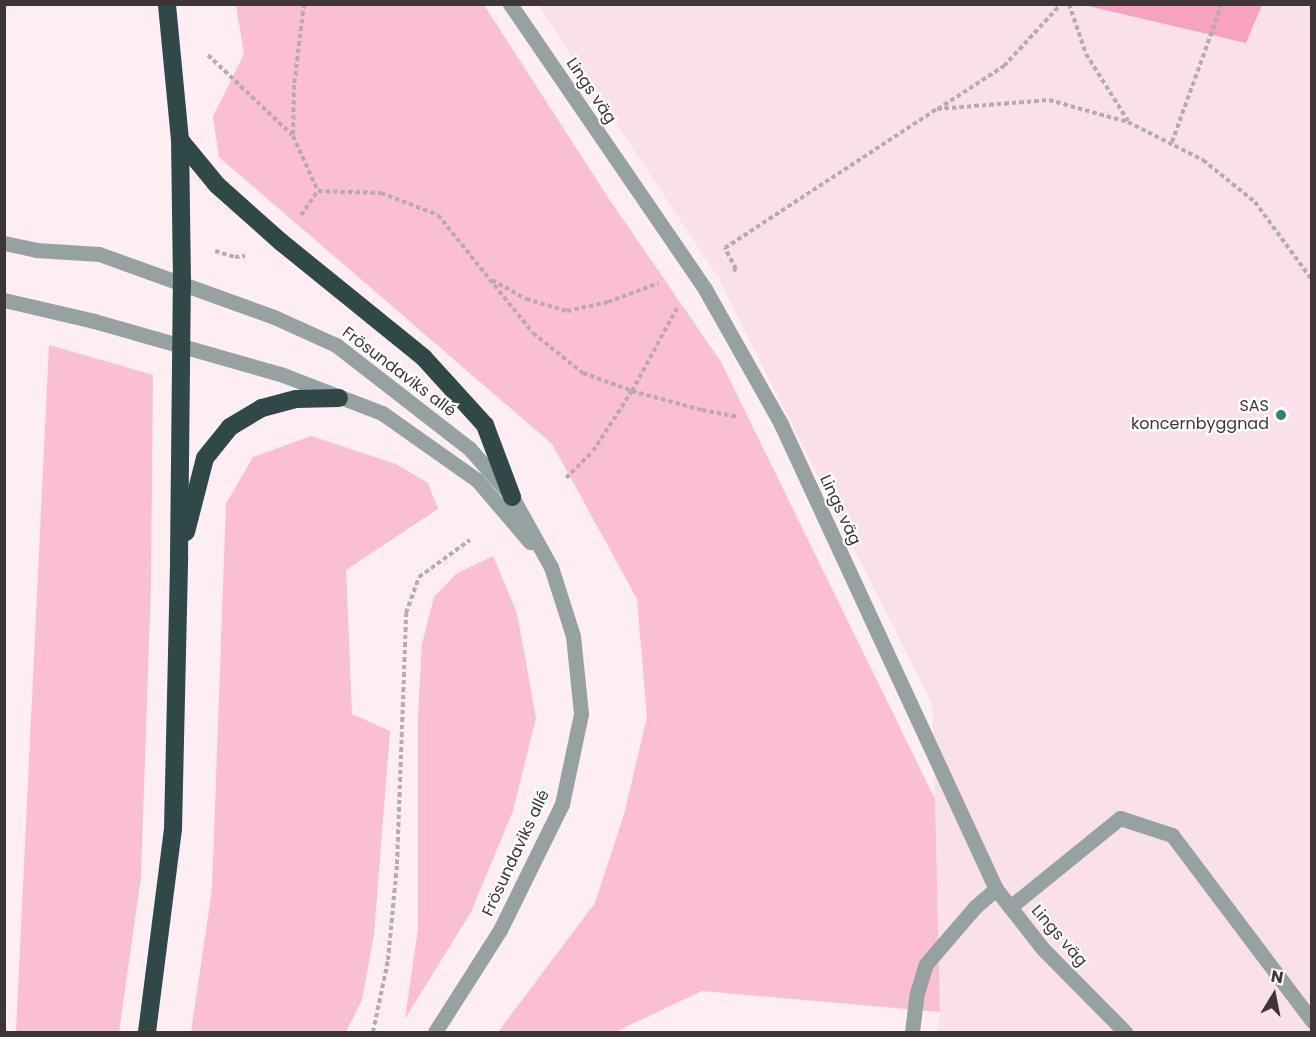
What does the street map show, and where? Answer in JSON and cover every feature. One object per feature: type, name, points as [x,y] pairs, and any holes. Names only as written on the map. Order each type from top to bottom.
[{"type":"highway","points":[[147,1032],[173,829],[179,557],[182,282],[180,140],[167,4]]},
{"type":"highway","points":[[180,140],[225,192],[281,242],[424,358],[485,425],[512,497]]},
{"type":"highway","points":[[179,557],[205,458],[230,427],[262,408],[273,405],[296,399],[339,398]]},
{"type":"street","name":"Lings väg","points":[[510,4],[705,289],[781,424],[996,889],[1043,949],[1125,1032]]},
{"type":"street","name":"Frösundaviks allé","points":[[4,243],[36,250],[99,254],[274,316],[336,345],[469,448],[512,497],[551,567],[573,636],[582,714],[562,804],[500,930],[435,1032]]},
{"type":"street","name":"Frösundaviks allé","points":[[4,300],[94,321],[283,375],[382,413],[477,480],[551,567]]},
{"type":"street","points":[[1010,907],[1120,818],[1172,835],[1309,1014]]},
{"type":"street","points":[[912,1032],[916,993],[926,964],[975,908],[996,889]]},
{"type":"path","points":[[293,136],[294,85],[304,4]]},
{"type":"path","points":[[566,478],[593,451],[632,391],[675,309],[736,269],[725,248],[1004,66],[1061,4]]},
{"type":"path","points":[[1068,4],[1086,54],[1128,122]]},
{"type":"path","points":[[1172,142],[1222,4]]},
{"type":"path","points":[[208,55],[293,136],[318,191],[381,193],[438,215],[533,333],[583,373],[632,391],[702,410],[781,424]]},
{"type":"path","points":[[937,110],[1049,100],[1128,122],[1172,142],[1203,160],[1255,202],[1311,280]]},
{"type":"path","points":[[489,278],[526,299],[567,311],[608,302],[661,282]]},
{"type":"path","points":[[373,1032],[387,960],[397,864],[406,613],[419,578],[470,540]]},
{"type":"shaded area","points":[[1262,4],[1246,43],[1084,5]]},
{"type":"shaded area","points":[[236,5],[484,5],[607,196],[721,362],[935,799],[940,1012],[702,991],[615,1032],[498,1032],[595,903],[625,811],[647,717],[637,599],[552,444],[219,157],[213,117],[244,54]]},
{"type":"shaded area","points":[[538,5],[1311,5],[1311,1032],[938,1032],[940,1012],[932,704],[719,279]]},
{"type":"shaded area","points":[[49,345],[153,375],[151,583],[141,877],[119,1032],[16,1032]]},
{"type":"shaded area","points":[[311,436],[396,464],[428,483],[438,509],[346,570],[352,714],[390,731],[374,935],[362,1000],[346,1032],[191,1032],[212,890],[226,504],[253,457]]},
{"type":"shaded area","points":[[493,556],[517,613],[536,718],[513,811],[471,912],[405,1019],[418,929],[418,715],[422,644],[434,597],[456,574]]},
{"type":"place","name":"SAS koncernbyggnad","points":[[1281,415]]}]
